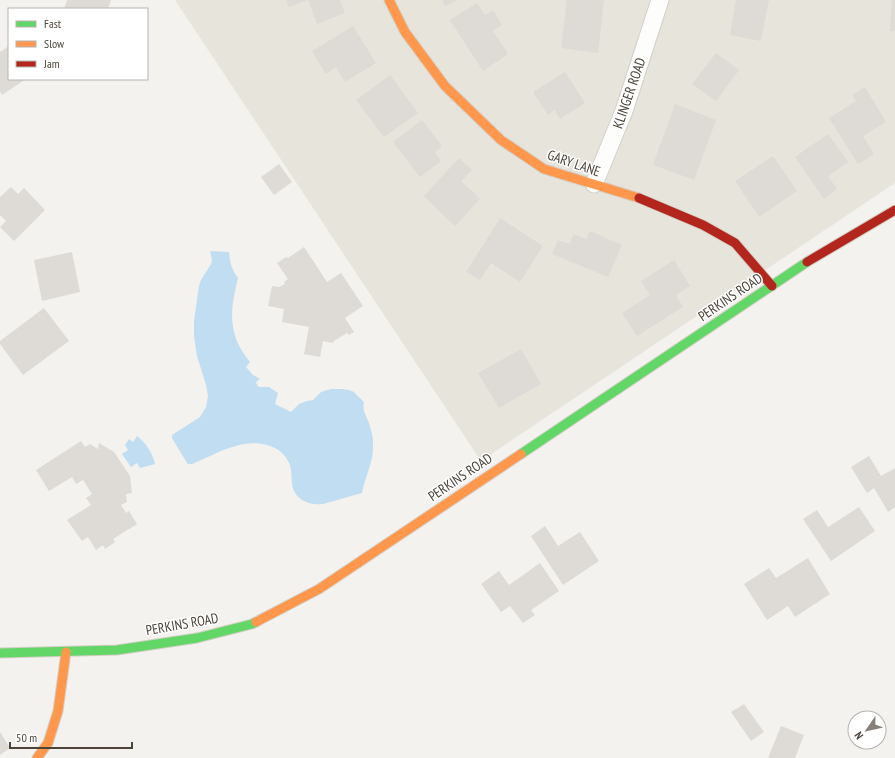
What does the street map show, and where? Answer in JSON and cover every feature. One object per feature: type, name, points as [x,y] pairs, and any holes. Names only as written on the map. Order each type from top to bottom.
[{"type":"main road","name":"GARY LANE","points":[[389,0],[405,32],[445,86],[501,140],[544,169],[635,196],[703,225],[729,239],[735,243],[772,286]]},
{"type":"main road","name":"PERKINS ROAD","points":[[0,653],[117,650],[198,638],[252,624],[319,589],[814,257],[895,210]]},
{"type":"main road","points":[[37,758],[48,743],[58,711],[66,652]]},
{"type":"street","name":"KLINGER ROAD","points":[[594,184],[624,111],[660,0]]},
{"type":"shaded area","points":[[175,0],[895,0],[895,183],[481,461]]},
{"type":"water","points":[[210,251],[229,252],[234,272],[238,278],[232,312],[232,322],[237,342],[250,362],[246,367],[253,375],[260,379],[256,382],[257,385],[259,387],[269,387],[278,393],[275,404],[291,412],[299,404],[313,400],[321,392],[331,389],[349,390],[354,392],[364,402],[364,410],[373,438],[373,453],[362,493],[323,504],[312,504],[303,500],[295,493],[293,489],[291,467],[287,459],[277,449],[265,444],[251,443],[237,445],[192,464],[187,463],[172,438],[172,435],[200,417],[206,407],[208,396],[197,356],[194,336],[194,321],[199,286],[212,260]]},
{"type":"water","points":[[137,436],[148,448],[155,464],[140,468],[137,463],[131,467],[122,454],[128,450],[125,445],[129,439],[133,442]]},
{"type":"building","points":[[67,0],[111,0],[108,8],[64,8]]},
{"type":"building","points":[[286,0],[308,0],[289,7]]},
{"type":"building","points":[[308,0],[340,0],[345,13],[317,24]]},
{"type":"building","points":[[442,0],[458,0],[445,6]]},
{"type":"building","points":[[567,0],[604,0],[598,53],[561,48]]},
{"type":"building","points":[[736,0],[769,0],[761,41],[730,35]]},
{"type":"building","points":[[892,0],[895,0],[895,31],[890,31]]},
{"type":"building","points":[[477,3],[485,15],[493,10],[502,25],[493,31],[508,54],[483,71],[450,20]]},
{"type":"building","points":[[353,26],[376,63],[345,82],[336,67],[326,74],[312,51]]},
{"type":"building","points":[[8,47],[8,80],[24,80],[2,95],[0,91],[0,52]]},
{"type":"building","points":[[716,53],[739,70],[716,101],[692,84]]},
{"type":"building","points":[[565,72],[585,103],[560,119],[555,110],[548,115],[533,92]]},
{"type":"building","points":[[390,75],[418,113],[384,137],[356,100]]},
{"type":"building","points":[[865,87],[886,122],[863,136],[874,154],[858,164],[829,118],[856,101],[852,95]]},
{"type":"building","points":[[675,104],[716,120],[694,180],[653,165]]},
{"type":"building","points":[[422,120],[442,146],[435,152],[441,161],[420,177],[393,142]]},
{"type":"building","points":[[828,134],[848,162],[828,176],[837,189],[824,199],[795,157]]},
{"type":"building","points":[[773,156],[797,191],[759,217],[735,181]]},
{"type":"building","points":[[459,158],[472,170],[461,181],[480,199],[455,226],[424,196]]},
{"type":"building","points":[[279,164],[292,182],[274,195],[261,177]]},
{"type":"building","points":[[11,187],[18,194],[24,188],[45,210],[14,241],[0,227],[6,221],[0,215],[0,197]]},
{"type":"building","points":[[500,218],[543,246],[520,282],[491,263],[480,280],[466,272]]},
{"type":"building","points":[[590,231],[622,245],[608,277],[552,254],[558,240],[569,244],[574,234],[586,239]]},
{"type":"building","points":[[304,247],[327,282],[341,273],[363,306],[345,318],[354,332],[349,335],[347,333],[333,343],[323,341],[320,357],[304,354],[309,327],[282,322],[284,309],[268,306],[272,286],[279,287],[285,284],[284,282],[288,279],[277,263],[286,257],[288,258]]},
{"type":"building","points":[[72,252],[80,292],[42,301],[34,260]]},
{"type":"building","points":[[674,260],[690,286],[676,295],[683,307],[637,336],[622,313],[650,295],[641,281]]},
{"type":"building","points":[[44,308],[69,341],[23,375],[0,344],[0,341]]},
{"type":"building","points":[[521,349],[541,384],[499,408],[478,373]]},
{"type":"building","points":[[81,441],[85,447],[90,444],[98,449],[99,443],[114,452],[130,476],[132,493],[126,494],[127,502],[121,505],[126,513],[129,511],[137,524],[113,539],[115,542],[105,549],[103,545],[96,550],[88,537],[82,541],[67,520],[91,505],[86,498],[92,494],[83,480],[76,484],[72,477],[49,491],[36,470]]},
{"type":"building","points":[[869,456],[881,476],[895,468],[895,507],[888,512],[874,488],[867,493],[851,467]]},
{"type":"building","points":[[859,507],[875,531],[831,561],[803,519],[817,510],[828,527]]},
{"type":"building","points":[[545,526],[558,546],[580,532],[599,561],[563,585],[531,536]]},
{"type":"building","points":[[808,558],[830,594],[795,617],[788,606],[767,620],[744,584],[769,568],[776,578]]},
{"type":"building","points":[[540,563],[559,591],[531,610],[535,615],[523,623],[510,606],[501,612],[481,584],[499,571],[509,585]]},
{"type":"building","points":[[744,704],[764,732],[751,741],[731,712]]},
{"type":"building","points":[[781,726],[804,735],[795,758],[768,758]]},
{"type":"building","points":[[0,732],[10,748],[0,755]]},
{"type":"traffic: fast","points":[[521,454],[807,262]]},
{"type":"traffic: fast","points":[[0,653],[117,650],[197,638],[256,622]]},
{"type":"traffic: slow","points":[[389,0],[405,32],[445,86],[501,140],[544,169],[639,198]]},
{"type":"traffic: slow","points":[[256,622],[319,589],[521,454]]},
{"type":"traffic: slow","points":[[37,758],[48,743],[58,711],[66,652]]},
{"type":"traffic: jam","points":[[639,198],[703,225],[735,243],[772,286]]},
{"type":"traffic: jam","points":[[807,262],[895,210]]}]
